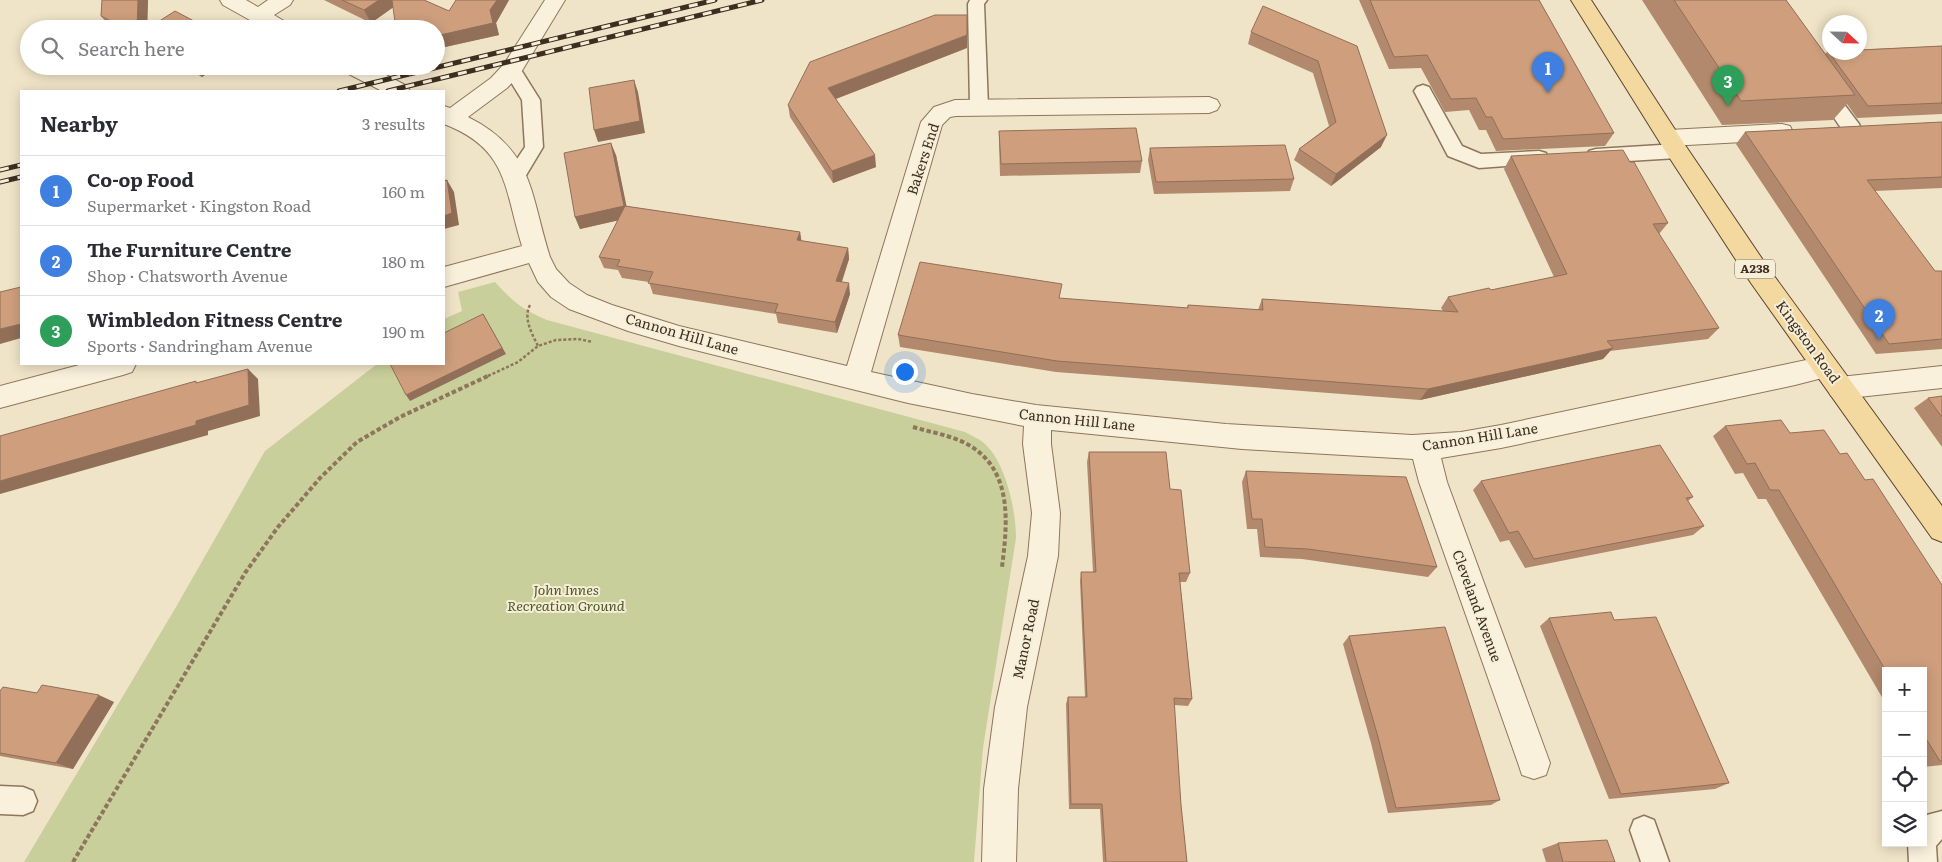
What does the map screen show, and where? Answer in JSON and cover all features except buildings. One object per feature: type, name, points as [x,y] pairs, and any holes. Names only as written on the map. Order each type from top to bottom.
[{"type":"main road","name":"Kingston Road","points":[[1582,0],[1673,144],[1760,276],[1942,530]]},
{"type":"street","points":[[230,0],[265,20]]},
{"type":"street","points":[[258,16],[283,0]]},
{"type":"street","points":[[447,116],[498,83],[512,69],[554,0]]},
{"type":"street","points":[[368,75],[397,90]]},
{"type":"street","name":"Bakers End","points":[[856,379],[932,122],[942,112],[955,108],[978,107],[1209,105]]},
{"type":"street","name":"Cannon Hill Lane","points":[[447,116],[492,142],[505,156],[515,177],[535,252],[548,276],[565,294],[577,301],[641,324],[856,379],[1038,417],[1248,438],[1424,447],[1833,377],[1942,377]]},
{"type":"street","points":[[1673,144],[1862,128]]},
{"type":"street","points":[[445,277],[535,252]]},
{"type":"street","points":[[0,397],[119,365]]},
{"type":"street","name":"Manor Road","points":[[999,862],[1001,789],[1011,707],[1044,556],[1046,513],[1037,444],[1038,417]]},
{"type":"street","name":"Cleveland Avenue","points":[[1424,447],[1433,482],[1534,764]]},
{"type":"lane","points":[[978,107],[976,4],[979,0]]},
{"type":"lane","points":[[512,69],[531,100],[534,146],[515,177]]},
{"type":"lane","points":[[1813,73],[1862,128]]},
{"type":"lane","points":[[1423,91],[1455,151],[1479,161],[1555,158]]},
{"type":"lane","points":[[1574,157],[1673,144]]},
{"type":"lane","points":[[1927,835],[1932,826],[1942,825]]},
{"type":"lane","points":[[1644,830],[1655,862]]},
{"type":"lane","points":[[1923,847],[1923,862]]},
{"type":"path","points":[[73,862],[244,573],[278,527],[320,478],[357,442],[400,417],[518,362],[538,346],[556,340],[578,339],[596,343]]},
{"type":"path","points":[[907,426],[954,439],[974,448],[986,458],[1004,497],[1007,518],[1001,574]]},
{"type":"green space","name":"John Innes Recreation Ground","points":[[495,282],[518,304],[531,313],[547,320],[965,432],[983,442],[999,463],[1004,475],[1012,501],[1016,538],[983,748],[974,862],[24,862],[176,607],[265,451],[376,365],[445,365],[445,319],[462,311],[458,292]]},
{"type":"railway","points":[[445,65],[715,0]]},
{"type":"railway","points":[[392,90],[762,0]]},
{"type":"railway","points":[[343,90],[405,75]]},
{"type":"railway","points":[[0,170],[20,165]]},
{"type":"railway","points":[[0,182],[20,177]]},
{"type":"place","name":"Co-op Food","points":[[1548,93]]},
{"type":"place","name":"Wimbledon Fitness Centre","points":[[1728,106]]},
{"type":"place","name":"The Furniture Centre","points":[[1879,340]]}]
